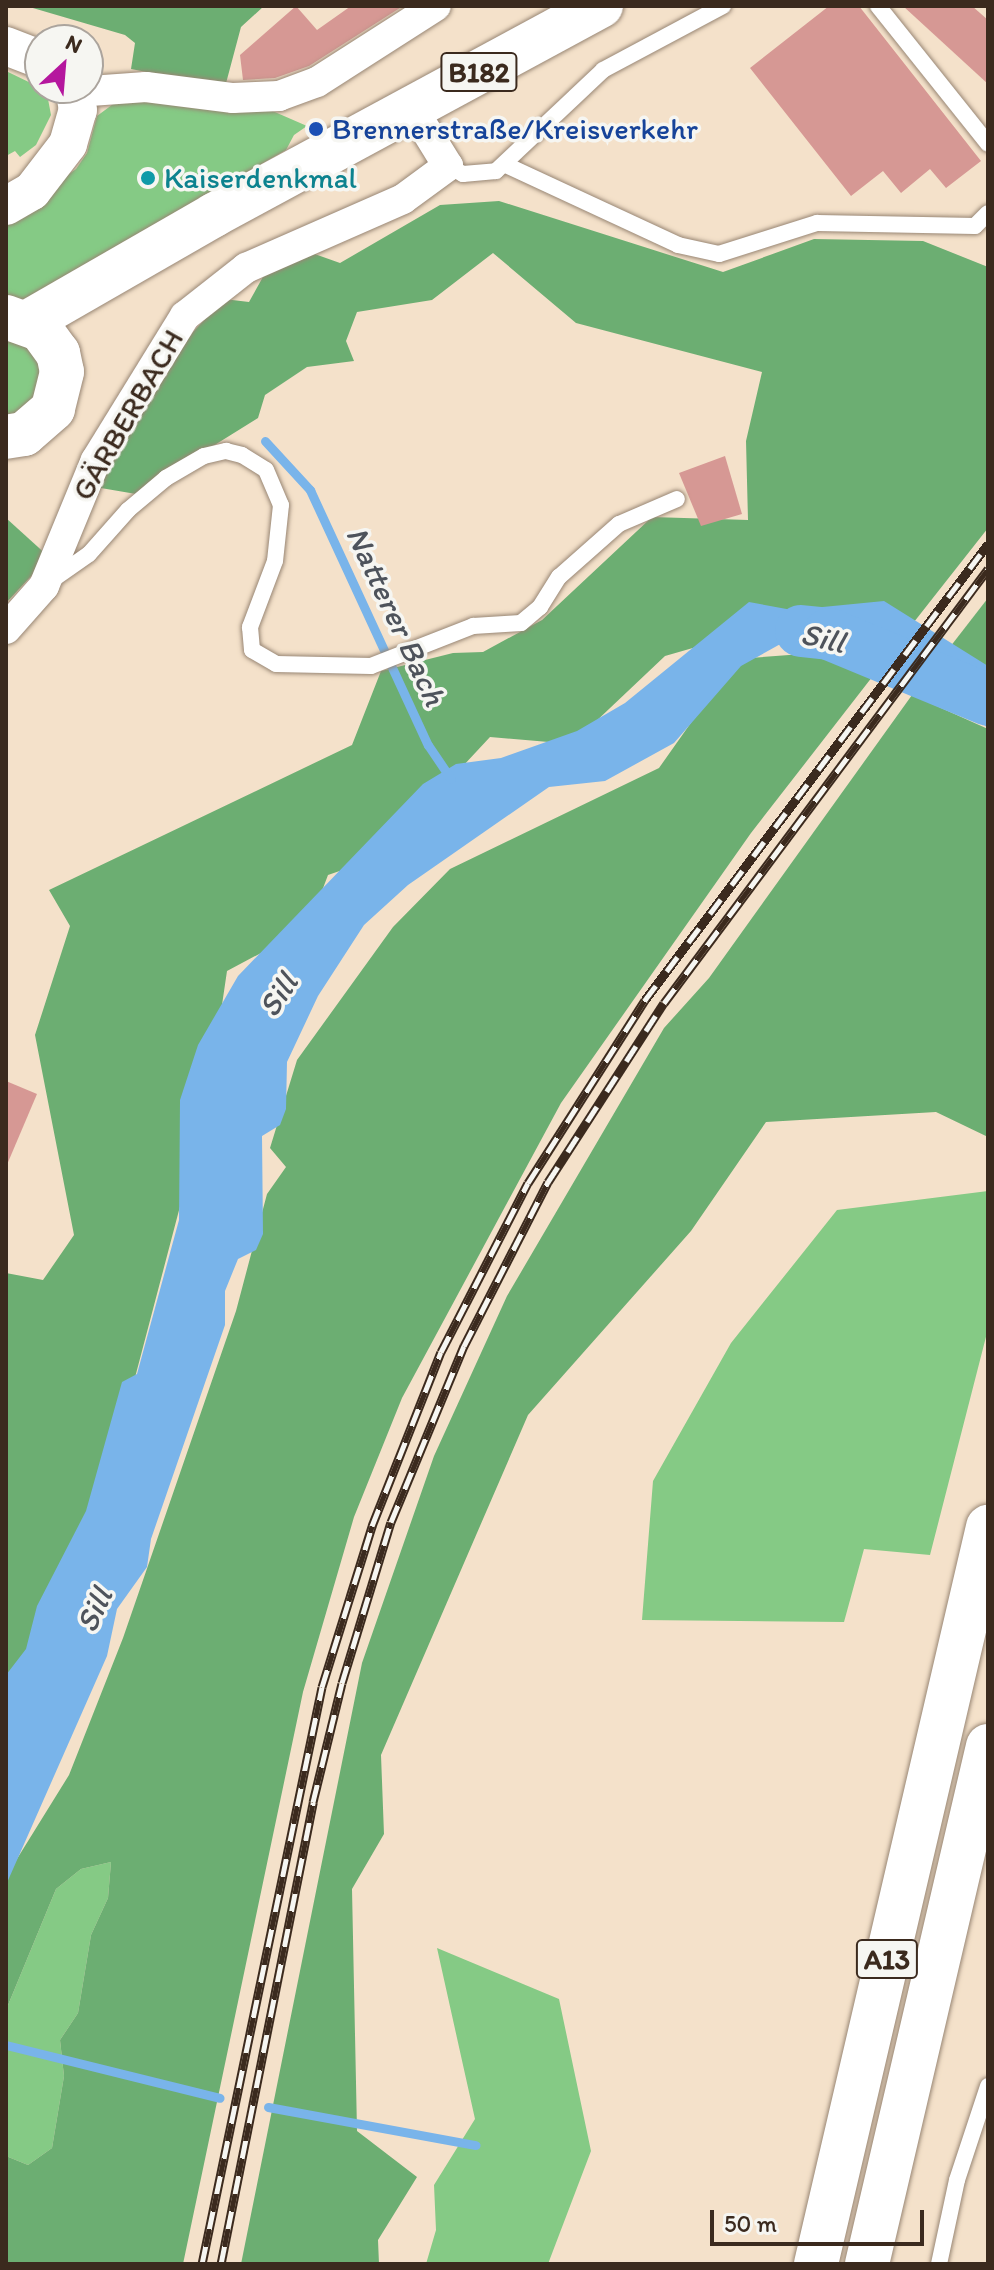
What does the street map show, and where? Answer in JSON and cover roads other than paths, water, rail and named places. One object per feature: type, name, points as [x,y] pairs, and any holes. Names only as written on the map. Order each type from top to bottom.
[{"type":"main road","name":"B182","points":[[546,36],[583,6]]},
{"type":"main road","name":"B182","points":[[134,265],[83,318],[58,353],[17,319],[134,265],[412,108],[601,6]]},
{"type":"main road","points":[[6,437],[24,434],[53,409],[61,391],[58,353]]},
{"type":"main road","name":"A13","points":[[816,2264],[988,1527]]},
{"type":"main road","name":"A13","points":[[867,2264],[988,1746]]},
{"type":"street","points":[[104,89],[146,87],[233,98],[279,96],[317,82],[436,6]]},
{"type":"street","points":[[6,206],[32,191],[57,160],[75,127],[75,104]]},
{"type":"street","points":[[412,108],[448,166]]},
{"type":"street","points":[[6,179],[57,160]]},
{"type":"street","name":"GÄRBERBACH","points":[[6,629],[44,586],[96,460],[185,316],[246,268],[403,199],[448,166]]},
{"type":"lane","points":[[448,166],[481,176],[506,165],[603,70],[723,6]]},
{"type":"lane","points":[[878,6],[988,144]]},
{"type":"lane","points":[[506,165],[678,245],[719,254],[817,223],[975,226],[988,213]]},
{"type":"lane","points":[[44,586],[89,554],[128,510],[166,478],[204,456],[226,451],[266,470],[281,505],[275,561],[250,627],[252,650],[276,664],[371,666],[473,626],[521,623],[540,607],[559,577],[619,524],[677,499]]},
{"type":"lane","points":[[939,2264],[957,2180],[988,2086]]},
{"type":"water","points":[[884,601],[988,666],[988,728],[891,655],[832,640],[784,642],[741,666],[674,743],[605,781],[549,787],[408,885],[364,925],[318,996],[287,1062],[286,1109],[280,1125],[262,1136],[263,1234],[256,1250],[238,1259],[225,1291],[225,1325],[151,1539],[147,1567],[117,1609],[107,1656],[6,1885],[6,1675],[26,1649],[37,1606],[86,1511],[122,1382],[137,1374],[179,1220],[180,1100],[198,1045],[238,976],[423,784],[456,764],[501,758],[577,731],[625,703],[749,602],[792,610]]},
{"type":"waterway","name":"Natterer Bach","points":[[265,441],[310,490],[428,745],[451,779]]},
{"type":"waterway","name":"Sill","points":[[801,631],[829,634],[988,700]]},
{"type":"waterway","points":[[6,2045],[220,2098]]},
{"type":"waterway","points":[[268,2107],[476,2145]]},
{"type":"railway","points":[[202,2264],[322,1687],[372,1526],[441,1352],[528,1183],[645,1000],[988,544]]},
{"type":"railway","points":[[221,2264],[313,1802],[342,1683],[391,1522],[464,1346],[548,1182],[664,1003],[988,569]]},
{"type":"place","name":"Brennerstraße/Kreisverkehr","points":[[316,129]]},
{"type":"place","name":"Kaiserdenkmal","points":[[148,178]]}]
